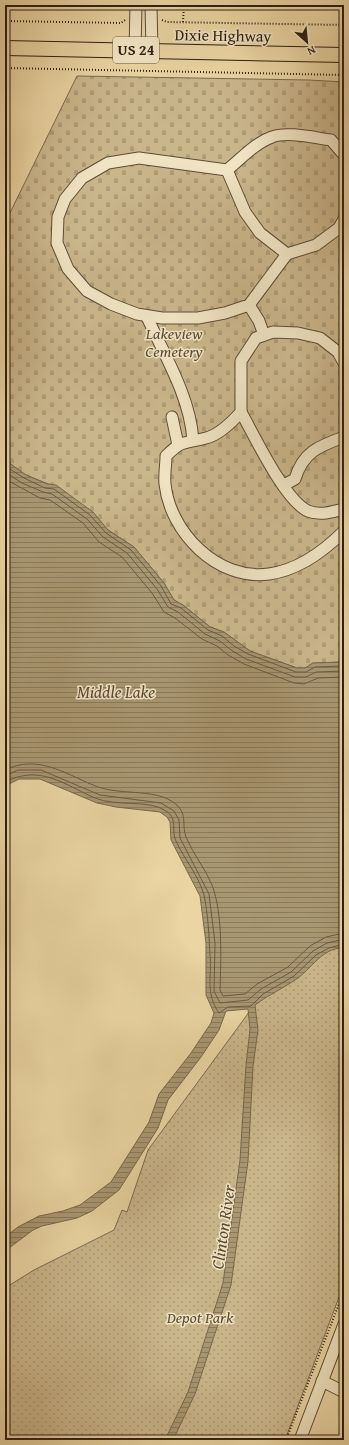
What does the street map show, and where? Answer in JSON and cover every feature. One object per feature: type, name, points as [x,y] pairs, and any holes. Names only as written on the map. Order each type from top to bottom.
[{"type":"main road","name":"Dixie Highway","points":[[5,48],[344,55]]},
{"type":"street","points":[[135,50],[136,5]]},
{"type":"street","points":[[151,5],[152,51]]},
{"type":"street","points":[[344,155],[338,146],[331,140],[290,135],[273,136],[254,146],[227,170],[139,158],[108,163],[82,178],[65,199],[58,217],[57,243],[68,269],[87,291],[111,304],[147,317],[198,318],[226,313],[249,305],[287,254],[316,245],[339,228],[344,219]]},
{"type":"street","points":[[227,170],[244,212],[260,233],[287,254]]},
{"type":"street","points":[[249,305],[259,321],[264,335]]},
{"type":"street","points":[[147,317],[181,391],[192,420],[193,440]]},
{"type":"street","points":[[344,363],[338,352],[320,338],[298,333],[273,332],[256,338],[241,362],[241,412],[277,476],[293,499],[307,511],[324,515],[344,509]]},
{"type":"street","points":[[241,412],[230,425],[207,438],[193,440],[178,445],[166,456],[165,483],[172,512],[190,540],[212,560],[236,573],[268,574],[300,564],[330,545],[344,531]]},
{"type":"street","points":[[172,417],[178,445]]},
{"type":"street","points":[[284,485],[295,479],[299,466],[319,446],[344,437]]},
{"type":"street","points":[[300,1440],[344,1324]]},
{"type":"street","points":[[322,1381],[344,1392]]},
{"type":"path","points":[[183,22],[184,5]]},
{"type":"path","points":[[5,21],[121,22],[131,17],[136,17]]},
{"type":"path","points":[[151,18],[167,22],[344,25]]},
{"type":"path","points":[[5,68],[344,75]]},
{"type":"path","points":[[286,1440],[344,1292]]},
{"type":"green space","name":"Lakeview Cemetery","points":[[77,76],[309,80],[344,82],[344,662],[313,663],[305,668],[297,668],[250,651],[224,632],[210,627],[183,605],[174,600],[164,583],[134,547],[108,530],[61,489],[26,475],[5,460],[5,223]]},
{"type":"green space","name":"Depot Park","points":[[344,850],[344,1284],[285,1440],[5,1440],[5,1288],[34,1270],[114,1230],[122,1210],[127,1212],[148,1150],[247,1015]]},
{"type":"water","name":"Middle Lake","points":[[5,460],[26,475],[47,484],[56,485],[93,512],[108,530],[134,547],[164,583],[174,600],[183,605],[210,627],[224,632],[250,651],[297,668],[305,668],[313,663],[344,662],[344,948],[329,951],[317,960],[301,976],[255,1005],[258,1030],[253,1066],[248,1161],[231,1285],[195,1394],[173,1440],[165,1440],[188,1392],[223,1283],[240,1160],[246,1065],[250,1029],[248,1009],[226,1011],[219,1030],[201,1057],[168,1100],[158,1128],[119,1190],[92,1211],[77,1218],[42,1226],[33,1230],[5,1251],[5,1237],[18,1227],[39,1216],[63,1211],[80,1205],[111,1182],[149,1122],[159,1094],[191,1053],[211,1023],[214,1013],[206,995],[206,943],[200,896],[171,840],[170,822],[167,817],[160,812],[116,807],[97,803],[40,779],[19,779],[5,786]]},
{"type":"water label","name":"Clinton River","points":[[223,1227]]}]
